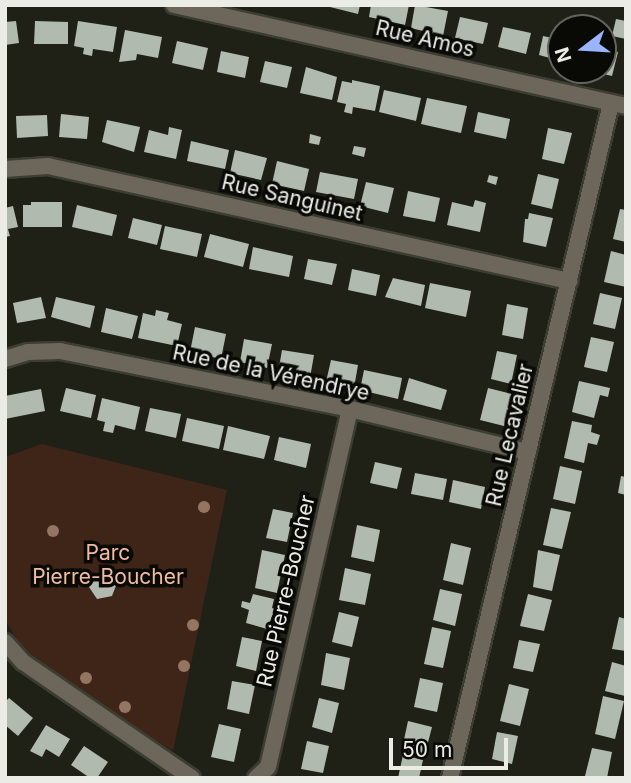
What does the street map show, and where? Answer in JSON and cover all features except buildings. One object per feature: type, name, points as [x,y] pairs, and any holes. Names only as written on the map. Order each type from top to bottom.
[{"type":"street","name":"Rue Amos","points":[[174,5],[230,10],[618,104]]},
{"type":"street","name":"Rue Lecavalier","points":[[450,778],[569,281],[618,104]]},
{"type":"street","name":"Rue Sanguinet","points":[[5,169],[48,166],[569,281]]},
{"type":"street","name":"Rue de la Vérendrye","points":[[5,359],[28,352],[60,351],[350,409],[528,452]]},
{"type":"street","name":"Rue Pierre-Boucher","points":[[256,778],[268,767],[350,409]]},
{"type":"street","points":[[5,642],[23,662],[192,778]]},
{"type":"green space","name":"Parc Pierre-Boucher","points":[[42,444],[227,490],[173,751],[47,670],[18,642],[5,619],[5,457]]}]
